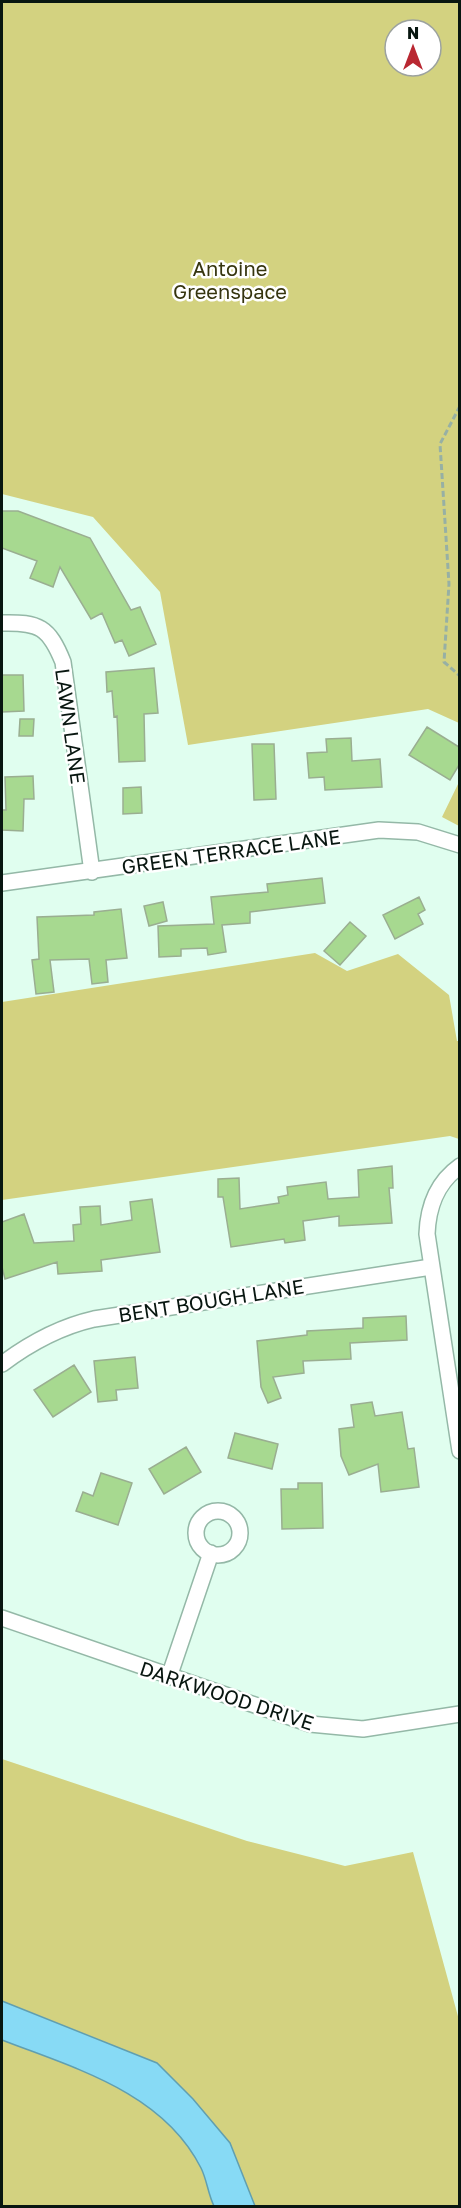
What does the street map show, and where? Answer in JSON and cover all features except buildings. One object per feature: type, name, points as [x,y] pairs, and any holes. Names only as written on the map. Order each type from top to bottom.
[{"type":"street","name":"LAWN LANE","points":[[2,623],[43,628],[54,639],[63,662],[92,872]]},
{"type":"street","name":"GREEN TERRACE LANE","points":[[2,883],[380,830],[417,832],[459,845]]},
{"type":"street","points":[[459,1166],[440,1185],[430,1209],[427,1234],[459,1451]]},
{"type":"street","name":"BENT BOUGH LANE","points":[[2,1364],[48,1334],[67,1325],[431,1267]]},
{"type":"street","points":[[169,1677],[211,1553]]},
{"type":"street","name":"DARKWOOD DRIVE","points":[[2,1618],[285,1717],[334,1728],[390,1727],[459,1714]]},
{"type":"path","points":[[459,406],[440,444],[449,584],[444,662],[459,676]]},
{"type":"green space","name":"Antoine Greenspace","points":[[2,2],[459,2],[459,723],[428,709],[188,745],[160,592],[93,517],[2,494]]},
{"type":"green space","points":[[459,782],[459,826],[442,817]]},
{"type":"green space","points":[[315,953],[347,971],[398,954],[449,995],[457,1041],[459,1041],[459,1139],[450,1136],[2,1200],[2,1002]]},
{"type":"green space","points":[[2,1759],[247,1841],[345,1866],[413,1852],[459,2020],[459,2206],[2,2206]]},
{"type":"water","points":[[2,2001],[157,2063],[193,2099],[230,2143],[255,2206],[214,2206],[201,2168],[184,2142],[164,2120],[140,2101],[87,2073],[2,2040]]}]
